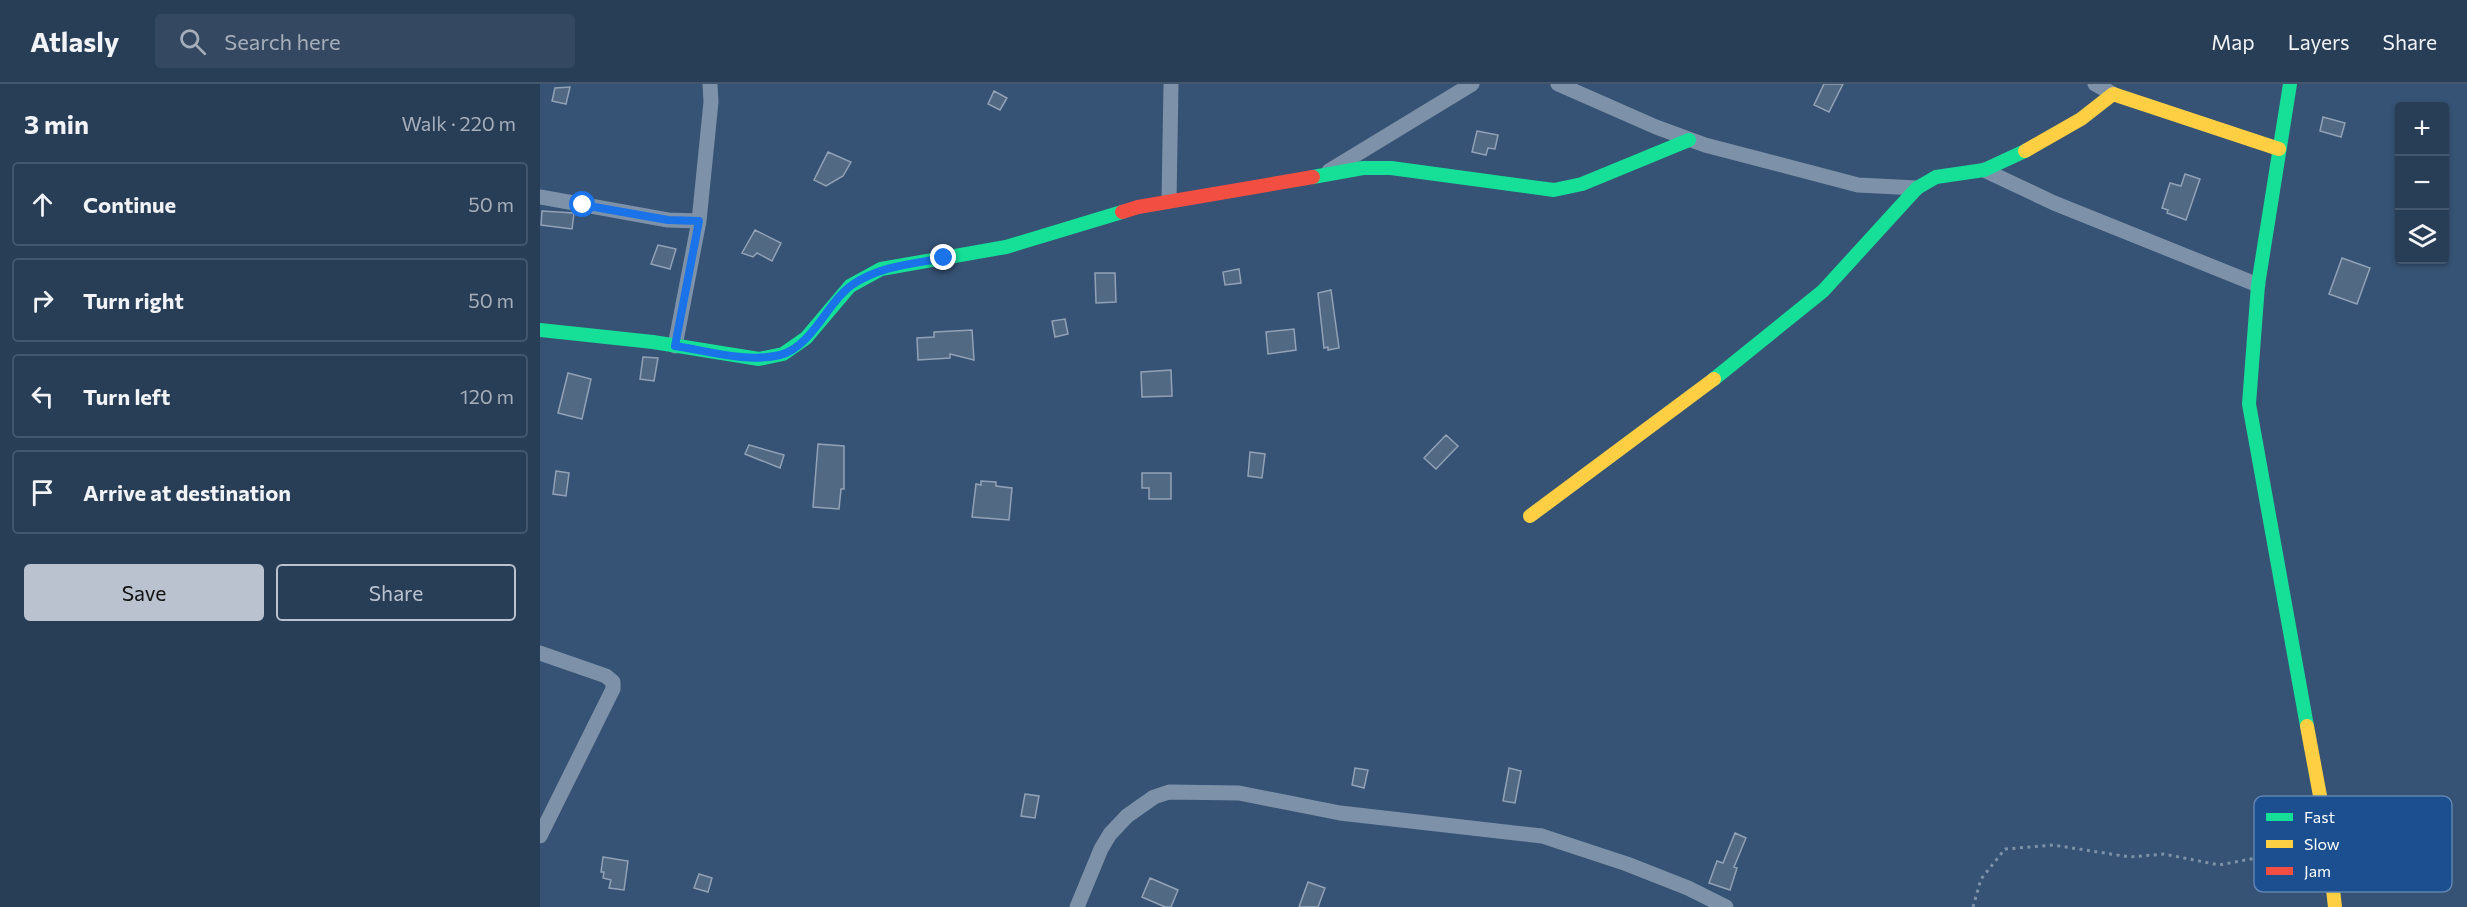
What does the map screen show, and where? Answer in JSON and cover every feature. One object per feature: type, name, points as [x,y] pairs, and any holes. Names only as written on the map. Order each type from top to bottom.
[{"type":"street","points":[[675,346],[699,221],[711,102],[710,84]]},
{"type":"street","points":[[1169,201],[1171,84]]},
{"type":"street","points":[[1326,173],[1472,84]]},
{"type":"street","points":[[1558,84],[1689,140],[1858,185],[1917,188]]},
{"type":"street","points":[[2095,84],[2113,94],[2279,149]]},
{"type":"street","points":[[2290,84],[2258,285],[2249,404],[2320,796]]},
{"type":"street","points":[[1530,516],[1715,378],[1824,291],[1917,188],[1936,177],[1984,170],[2013,158],[2081,118],[2113,94]]},
{"type":"street","points":[[540,330],[675,346],[759,359],[783,354],[806,338],[850,286],[881,269],[1006,247],[1138,207],[1363,168],[1391,168],[1554,190],[1582,184],[1689,140]]},
{"type":"street","points":[[1984,170],[2054,203],[2258,285]]},
{"type":"street","points":[[540,197],[668,220],[699,221]]},
{"type":"street","points":[[540,653],[606,676],[613,681],[613,689],[540,836]]},
{"type":"street","points":[[1077,907],[1101,849],[1110,834],[1127,816],[1154,797],[1169,792],[1239,793],[1340,813],[1542,836],[1627,864],[1688,888],[1726,907]]},
{"type":"street","points":[[2333,892],[2335,907]]},
{"type":"path","points":[[1973,907],[1981,879],[2006,849],[2054,845],[2130,856],[2164,854],[2219,865],[2254,858]]},
{"type":"building","points":[[1824,84],[1843,84],[1829,112],[1814,105]]},
{"type":"building","points":[[570,87],[566,104],[552,101],[555,88]]},
{"type":"building","points":[[994,91],[1007,98],[1000,110],[988,104]]},
{"type":"building","points":[[2323,117],[2345,123],[2341,137],[2320,131]]},
{"type":"building","points":[[1477,131],[1498,135],[1495,149],[1488,148],[1486,155],[1472,152]]},
{"type":"building","points":[[828,152],[851,162],[843,176],[826,186],[814,180]]},
{"type":"building","points":[[2185,174],[2200,179],[2186,220],[2167,213],[2168,210],[2162,208],[2170,183],[2181,186]]},
{"type":"building","points":[[542,211],[574,213],[572,229],[541,225]]},
{"type":"building","points":[[755,230],[781,243],[772,261],[757,253],[753,257],[742,253]]},
{"type":"building","points":[[658,245],[676,249],[670,269],[651,264]]},
{"type":"building","points":[[2342,258],[2370,268],[2357,304],[2329,294]]},
{"type":"building","points":[[1239,269],[1241,283],[1225,285],[1223,272]]},
{"type":"building","points":[[1095,273],[1115,273],[1116,302],[1096,303]]},
{"type":"building","points":[[1331,290],[1339,348],[1328,350],[1328,347],[1324,348],[1318,293]]},
{"type":"building","points":[[1065,319],[1068,334],[1055,337],[1052,321]]},
{"type":"building","points":[[1294,329],[1296,350],[1268,354],[1266,332]]},
{"type":"building","points":[[972,330],[974,360],[950,354],[950,358],[918,360],[917,338],[934,337],[934,332]]},
{"type":"building","points":[[643,357],[658,358],[654,381],[640,379]]},
{"type":"building","points":[[1171,370],[1172,396],[1142,397],[1141,372]]},
{"type":"building","points":[[568,373],[591,379],[582,419],[558,413]]},
{"type":"building","points":[[1446,435],[1458,446],[1436,469],[1424,458]]},
{"type":"building","points":[[818,444],[844,446],[844,489],[841,489],[839,509],[813,507]]},
{"type":"building","points":[[749,445],[784,455],[780,468],[745,454]]},
{"type":"building","points":[[1250,452],[1265,454],[1262,478],[1248,476]]},
{"type":"building","points":[[556,471],[569,473],[566,496],[553,494]]},
{"type":"building","points":[[1142,473],[1171,473],[1171,499],[1149,499],[1149,488],[1142,488]]},
{"type":"building","points":[[981,481],[996,482],[996,486],[1012,488],[1009,520],[972,517],[976,484],[981,485]]},
{"type":"building","points":[[1355,768],[1368,770],[1364,788],[1352,785]]},
{"type":"building","points":[[1509,768],[1521,771],[1515,803],[1503,801]]},
{"type":"building","points":[[1025,794],[1039,796],[1035,818],[1021,816]]},
{"type":"building","points":[[1735,833],[1746,838],[1734,867],[1737,868],[1730,890],[1709,883],[1717,861],[1723,863]]},
{"type":"building","points":[[603,857],[628,861],[624,890],[609,888],[611,880],[603,878],[604,872],[601,872]]},
{"type":"building","points":[[699,874],[712,878],[708,892],[694,888]]},
{"type":"building","points":[[1150,878],[1178,890],[1171,907],[1165,907],[1142,897]]},
{"type":"building","points":[[1308,882],[1325,888],[1318,907],[1299,907]]},
{"type":"traffic: fast","points":[[2290,84],[2258,285],[2249,404],[2307,726]]},
{"type":"traffic: fast","points":[[1313,177],[1363,168],[1391,168],[1554,190],[1582,184],[1689,140]]},
{"type":"traffic: fast","points":[[1714,379],[1823,291],[1917,188],[1936,177],[1984,170],[2025,151]]},
{"type":"traffic: fast","points":[[540,330],[653,342],[759,359],[783,354],[806,338],[850,286],[881,269],[1006,247],[1122,212]]},
{"type":"traffic: slow","points":[[2025,151],[2081,119],[2113,94],[2279,149]]},
{"type":"traffic: slow","points":[[1530,516],[1714,379]]},
{"type":"traffic: slow","points":[[2307,726],[2320,796]]},
{"type":"traffic: slow","points":[[2333,892],[2335,907]]},
{"type":"traffic: jam","points":[[1122,212],[1138,207],[1313,177]]},
{"type":"route","points":[[583,205],[668,220],[699,221],[675,346],[759,359],[783,354],[806,338],[850,286],[881,269],[944,258]]}]
